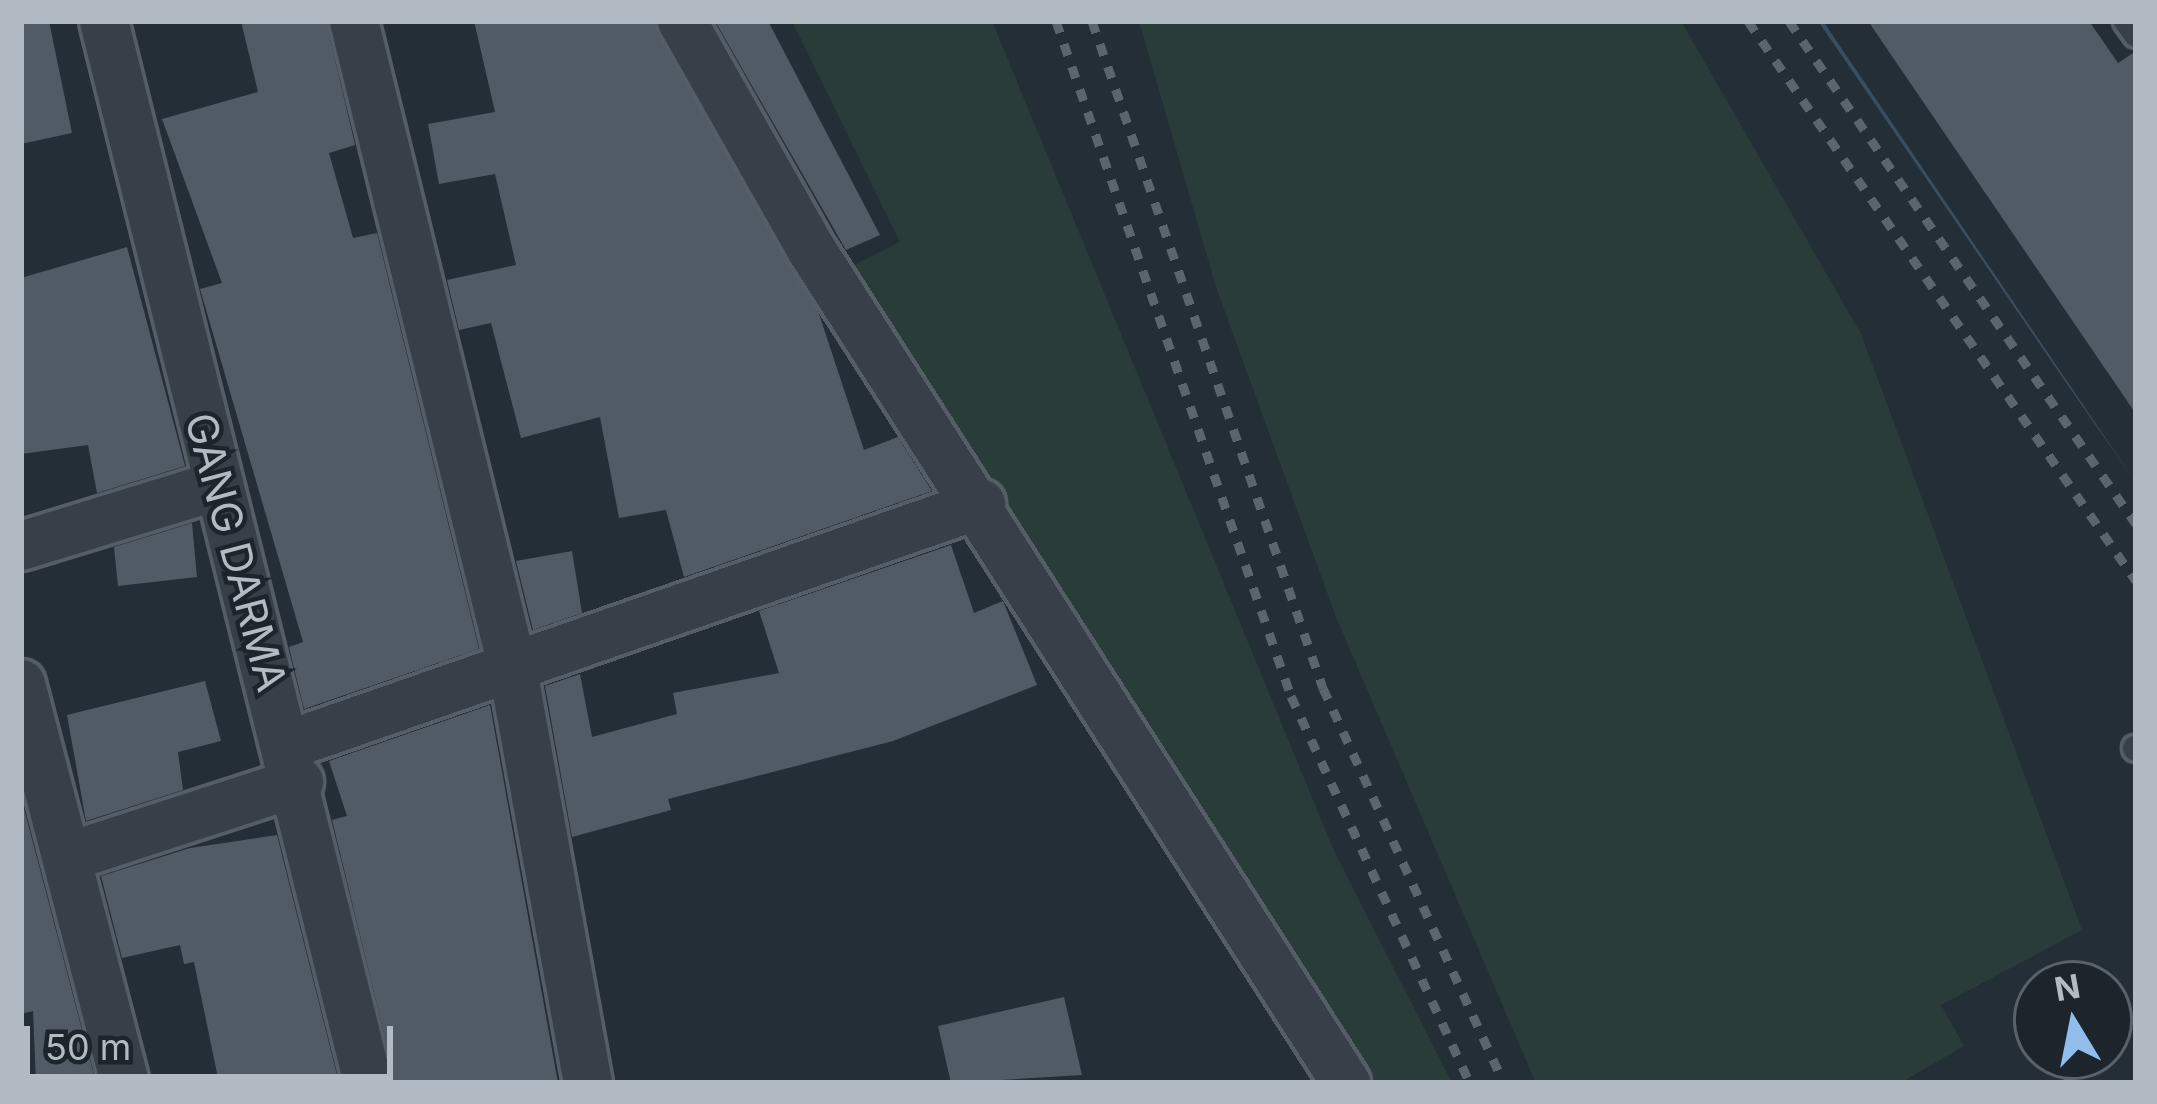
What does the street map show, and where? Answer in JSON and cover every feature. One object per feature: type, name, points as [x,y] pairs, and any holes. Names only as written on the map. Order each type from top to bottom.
[{"type":"street","name":"GANG DARMA","points":[[104,21],[216,486],[294,764],[368,1083]]},
{"type":"street","points":[[354,21],[512,665],[587,1083]]},
{"type":"street","points":[[682,21],[811,249],[981,504],[1346,1083]]},
{"type":"street","points":[[21,546],[216,486]]},
{"type":"street","points":[[68,857],[294,764],[512,665],[981,504]]},
{"type":"street","points":[[21,684],[125,1083]]},
{"type":"lane","points":[[2126,21],[2136,35]]},
{"type":"green space","points":[[792,21],[992,21],[1334,851],[1452,1083],[1355,1083],[1297,968],[850,267],[900,242]]},
{"type":"green space","points":[[1139,21],[1681,21],[1861,334],[2082,930],[2026,960],[2013,960],[2013,967],[1941,1005],[1964,1046],[1900,1083],[1536,1083],[1336,617],[1216,287]]},
{"type":"water","points":[[1818,21],[1823,21],[2136,483],[2076,397]]},
{"type":"building","points":[[21,21],[49,21],[72,133],[21,144]]},
{"type":"building","points":[[241,21],[326,21],[355,145],[329,153],[353,238],[377,233],[479,649],[304,709],[289,647],[303,642],[200,289],[222,283],[162,119],[258,92]]},
{"type":"building","points":[[474,21],[654,21],[819,314],[864,450],[898,437],[932,491],[684,577],[666,510],[619,518],[600,417],[521,438],[491,323],[459,330],[447,280],[516,265],[495,174],[439,184],[428,124],[495,112]]},
{"type":"building","points":[[715,21],[768,21],[880,235],[846,250]]},
{"type":"building","points":[[1868,21],[2089,21],[2118,63],[2136,51],[2136,414]]},
{"type":"building","points":[[127,247],[185,466],[97,493],[88,445],[21,454],[21,278]]},
{"type":"building","points":[[192,523],[197,577],[118,586],[114,547]]},
{"type":"building","points":[[951,545],[974,613],[1003,601],[1037,685],[893,741],[668,799],[671,810],[572,837],[545,686],[580,674],[592,737],[677,714],[673,693],[779,673],[759,611]]},
{"type":"building","points":[[572,551],[582,613],[533,630],[516,561]]},
{"type":"building","points":[[205,681],[221,741],[178,752],[183,790],[86,821],[67,715]]},
{"type":"building","points":[[490,705],[558,1083],[396,1083],[332,820],[347,816],[329,761]]},
{"type":"building","points":[[21,797],[96,1083],[36,1083],[33,1011],[21,1014]]},
{"type":"building","points":[[277,835],[339,1083],[219,1083],[194,962],[184,964],[180,945],[122,958],[101,876],[190,848]]},
{"type":"building","points":[[1064,997],[1082,1075],[951,1083],[938,1026]]},
{"type":"railway","points":[[1056,21],[1291,696],[1470,1083]]},
{"type":"railway","points":[[1092,21],[1323,688],[1504,1083]]},
{"type":"railway","points":[[1748,21],[2136,581]]},
{"type":"railway","points":[[1789,21],[2136,524]]}]
